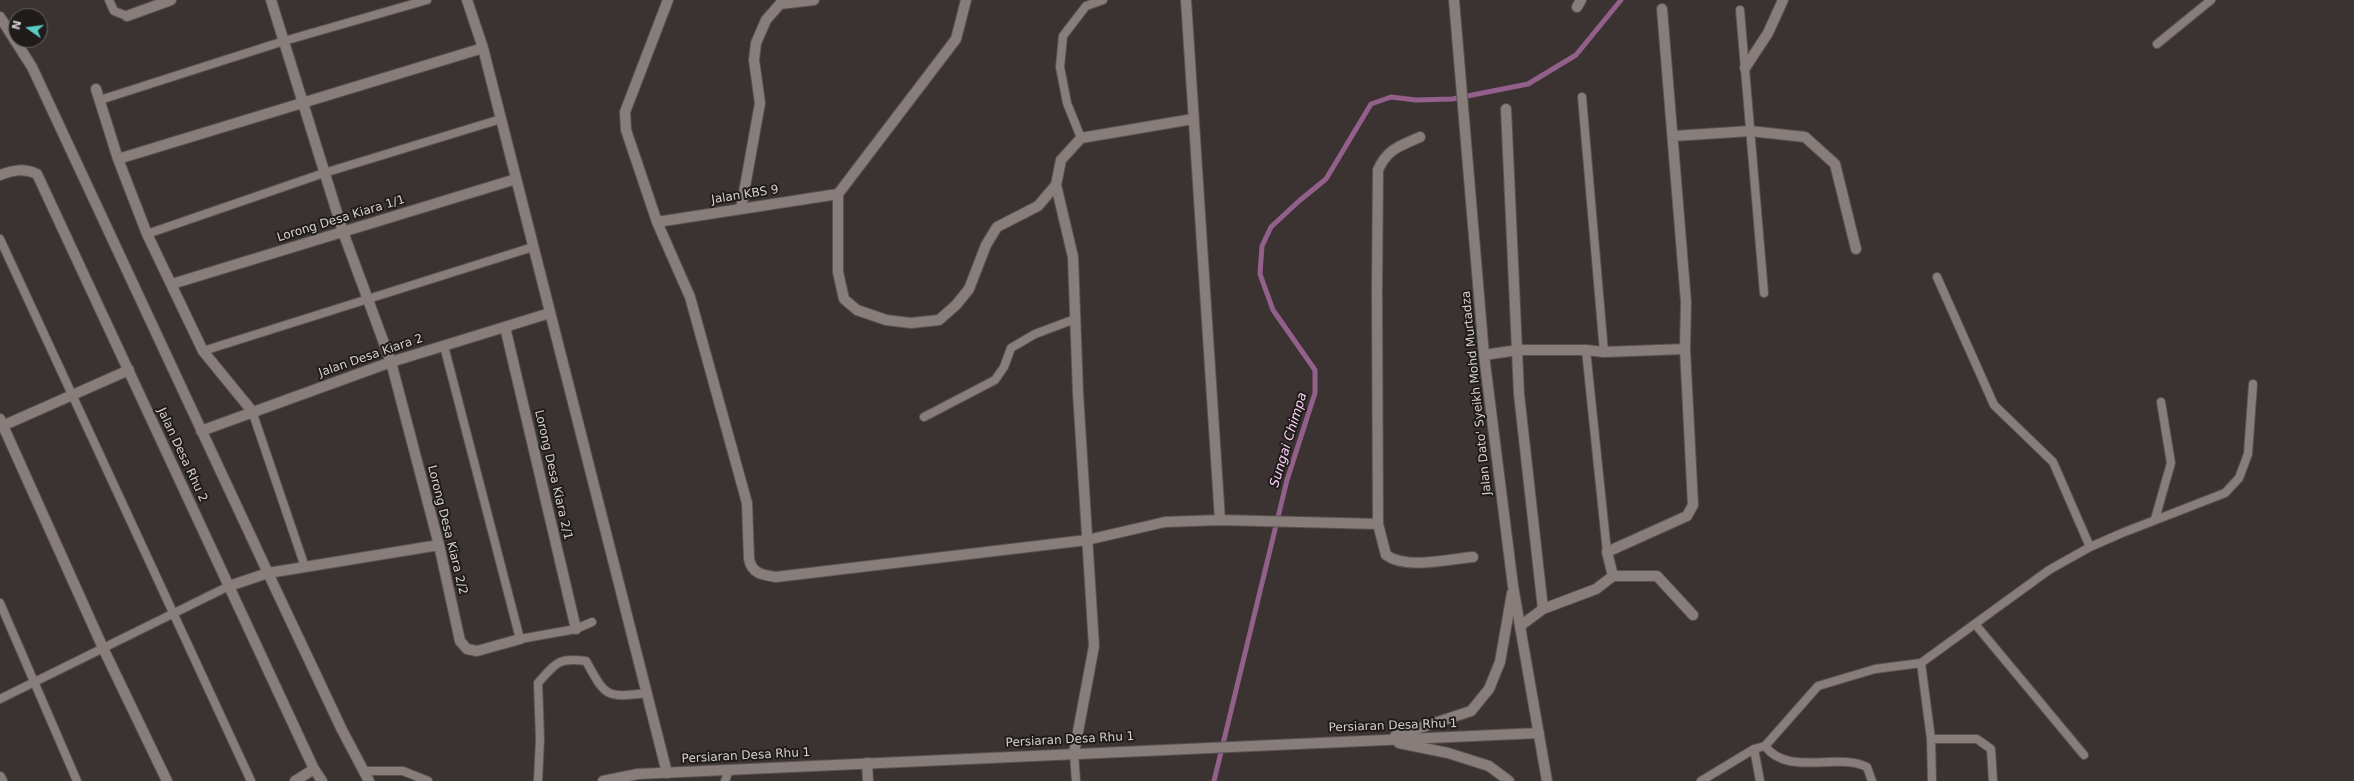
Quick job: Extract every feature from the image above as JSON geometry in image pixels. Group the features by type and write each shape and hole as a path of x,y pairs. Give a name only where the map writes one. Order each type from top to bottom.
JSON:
{"street":[{"path":"127,16 171,0"},
{"name":"Lorong Desa Kiara 2/2","path":"271,0 343,232 391,362 439,545 460,641 467,650 476,650 520,639"},
{"path":"467,0 483,48 667,773"},
{"path":"668,0 625,112 626,130 657,222 690,297 747,503 749,559 750,566 756,572 776,577 1087,540 1165,522 1220,520 1378,524"},
{"path":"741,209 760,103 754,60 756,43 766,20 780,4 814,0"},
{"path":"966,0 956,39 838,194 838,272 844,299 857,310 886,320 910,323 939,320 956,305 969,289 986,245 997,227 1038,206 1056,185"},
{"path":"1186,0 1220,520"},
{"name":"Jalan Dato' Syeikh Mohd Murtadza","path":"1454,0 1484,355 1513,586 1547,781"},
{"path":"1745,68 1768,33 1783,0"},
{"path":"1613,576 1607,552 1687,516 1693,505 1685,349 1686,302 1674,136 1662,9"},
{"path":"0,17 32,67 268,573 369,781"},
{"path":"118,159 483,48"},
{"path":"96,89 118,159 147,234 203,351 252,411"},
{"path":"1506,109 1519,394 1543,609"},
{"path":"1074,753 1094,646 1075,319 1073,257 1056,185 1061,160 1081,138 1193,119"},
{"path":"1674,136 1750,131 1805,137 1835,164 1856,250"},
{"path":"1420,137 1395,148 1384,157 1378,170 1378,524 1386,555 1394,561 1409,563 1473,557"},
{"name":"Jalan Desa Rhu 2","path":"0,175 14,170 26,169 37,174 314,769 322,781"},
{"name":"Lorong Desa Kiara 1/1","path":"172,284 516,179"},
{"name":"Jalan KBS 9","path":"657,222 838,194"},
{"name":"Jalan Desa Kiara 2","path":"201,431 252,411 391,362 550,313"},
{"name":"Lorong Desa Kiara 2/1","path":"505,327 576,629"},
{"path":"1484,355 1518,350 1586,350 1604,352 1685,349"},
{"path":"129,370 1,424 103,648 167,781"},
{"path":"229,586 268,573 439,545"},
{"path":"1520,626 1543,609 1596,589 1613,576 1657,576 1693,616"},
{"path":"1383,740 1471,711 1489,689 1500,662 1513,586"},
{"name":"Persiaran Desa Rhu 1","path":"603,781 638,774 1258,744 1539,733"},
{"path":"1383,740 1448,753 1489,766 1509,781"},
{"path":"868,763 868,781"},
{"path":"295,781 314,769"},
{"path":"0,777 2,781"}],"lane":[{"path":"109,0 114,11 127,16"},
{"path":"100,100 284,41 427,0"},
{"path":"1081,138 1067,103 1060,67 1063,36 1086,6 1103,0"},
{"path":"2157,44 2211,0"},
{"path":"1740,10 1764,293"},
{"path":"1582,97 1604,352"},
{"path":"147,234 324,173 501,119"},
{"path":"0,239 251,781"},
{"path":"203,351 533,247"},
{"path":"1937,277 1994,405 2054,462 2090,547"},
{"path":"924,417 995,380 1004,367 1011,348 1035,334 1075,319"},
{"path":"444,346 520,639 576,629 592,622"},
{"path":"1586,350 1607,552"},
{"path":"1701,781 1754,749 1765,746 1818,686 1875,669 1921,663 2049,570 2090,547 2155,519 2225,492 2239,478 2248,454 2253,384"},
{"path":"2155,519 2171,463 2161,402"},
{"path":"252,411 305,567"},
{"path":"0,699 229,586"},
{"path":"0,603 77,781"},
{"path":"1975,624 2084,755"},
{"path":"538,781 540,739 538,683 554,666 568,658 586,661 602,690 617,697 647,693"},
{"path":"1921,663 1931,739 1932,781"},
{"path":"1931,739 1977,739 1991,749 1993,781"},
{"path":"1765,746 1772,755 1781,759 1813,763 1858,763 1867,767 1872,781"},
{"path":"1754,749 1760,781"},
{"path":"1074,753 1076,781"},
{"path":"724,781 729,770"},
{"path":"364,771 403,771 428,781"}],"waterway":[{"name":"Sungai Chimpa","path":"1214,781 1287,480 1315,393 1315,370 1273,310 1260,274 1262,246 1271,227 1326,179 1371,104 1391,97 1416,100 1452,99 1528,84 1576,55 1621,0"}]}
